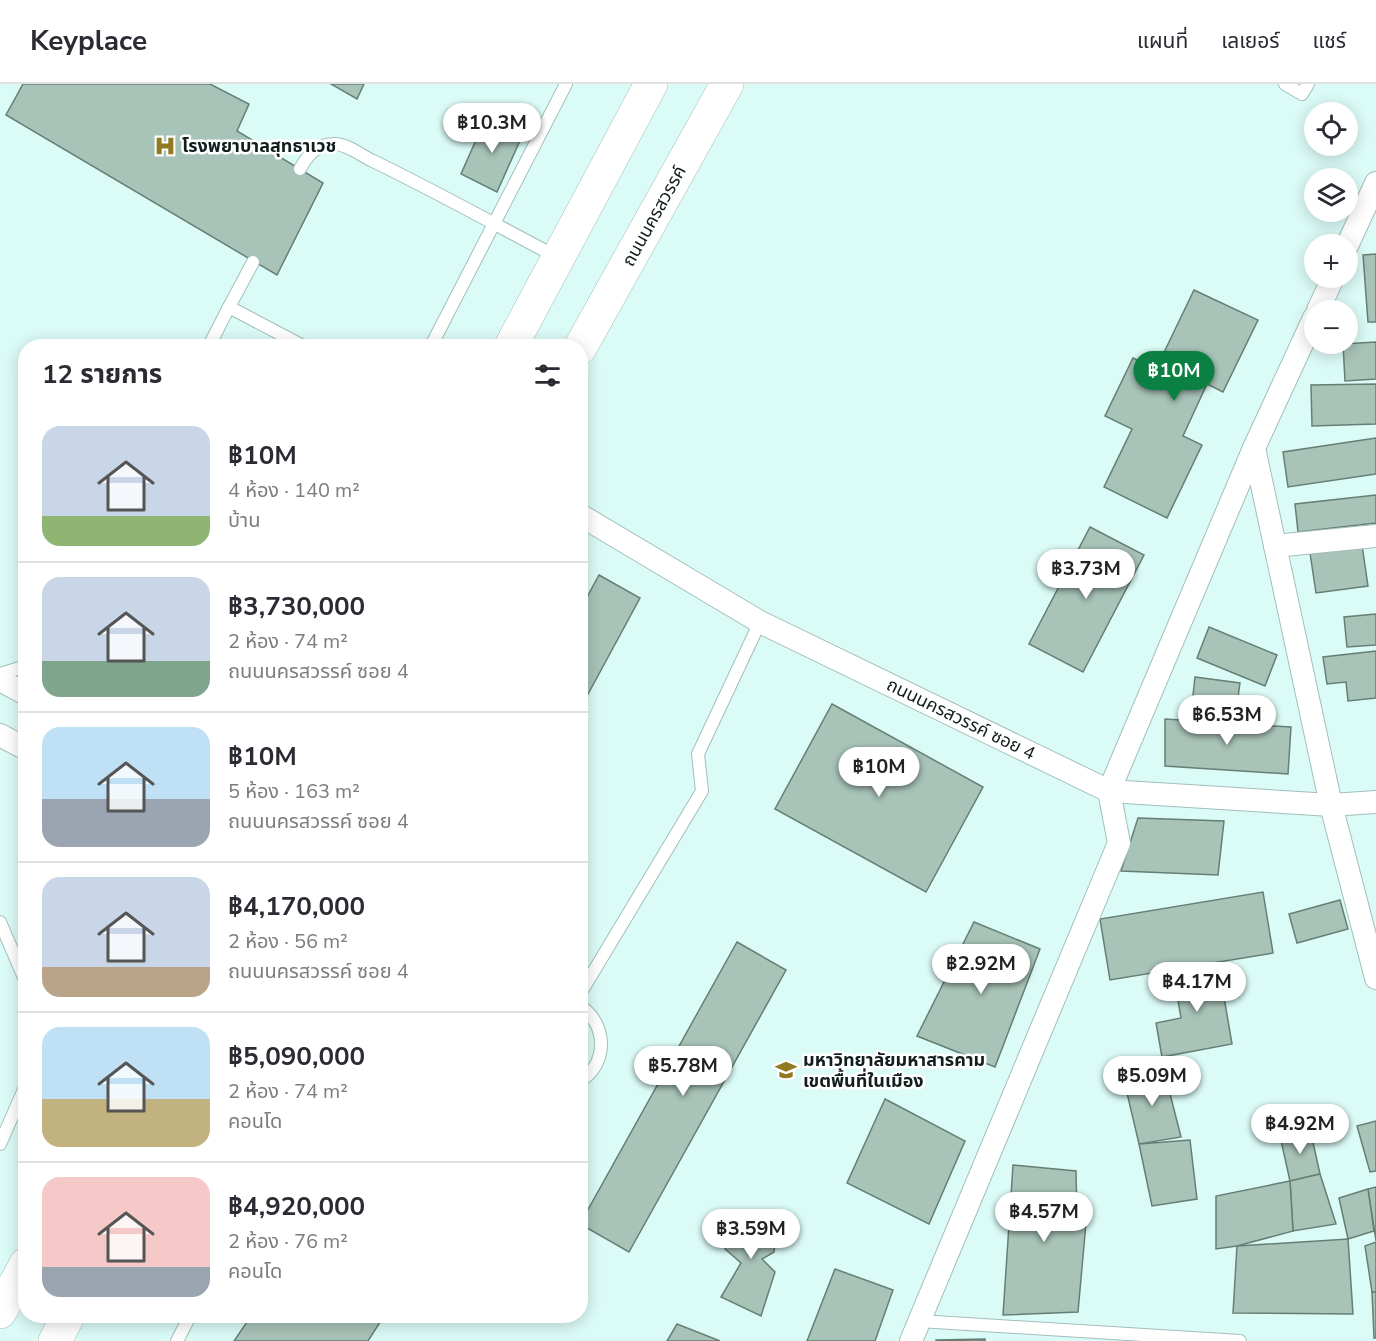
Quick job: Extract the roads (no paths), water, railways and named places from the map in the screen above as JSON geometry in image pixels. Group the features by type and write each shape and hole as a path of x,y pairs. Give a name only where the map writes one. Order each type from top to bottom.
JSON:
{"main road":[{"path":"515,339 651,84"},
{"name":"ถนนนครสวรรค์","path":"585,339 727,84"},
{"path":"0,1312 18,1279"},
{"path":"55,1341 64,1323"}],"street":[{"path":"1353,234 1376,183"},
{"path":"915,1331 1119,843 1109,791 1254,448 1304,340"},
{"path":"1254,448 1331,805 1376,978"},
{"name":"ถนนนครสวรรค์ ซอย 4","path":"588,520 760,622 1109,791 1331,805 1376,802"},
{"path":"1275,546 1376,536"},
{"path":"0,680 18,690"},
{"path":"0,735 18,745"}],"lane":[{"path":"435,339 566,84"},
{"path":"1285,84 1302,94 1308,84"},
{"path":"300,169 305,159 315,150 322,146 338,144 405,176 558,257"},
{"path":"213,339 253,262"},
{"path":"229,307 290,339"},
{"path":"588,981 702,791 698,754 760,622"},
{"path":"0,675 18,669"},
{"path":"0,922 18,964"},
{"path":"588,1011 597,1023 602,1037 601,1051 596,1065 588,1076"},
{"path":"0,1144 18,1103"},
{"path":"177,1341 186,1323"},
{"path":"915,1331 1240,1341"}],"place":[{"name":"โรงพยาบาลสุทธาเวช","path":"165,146"},
{"name":"มหาวิทยาลัยมหาสารคาม เขตพื้นที่ในเมือง","path":"786,1070"}]}
